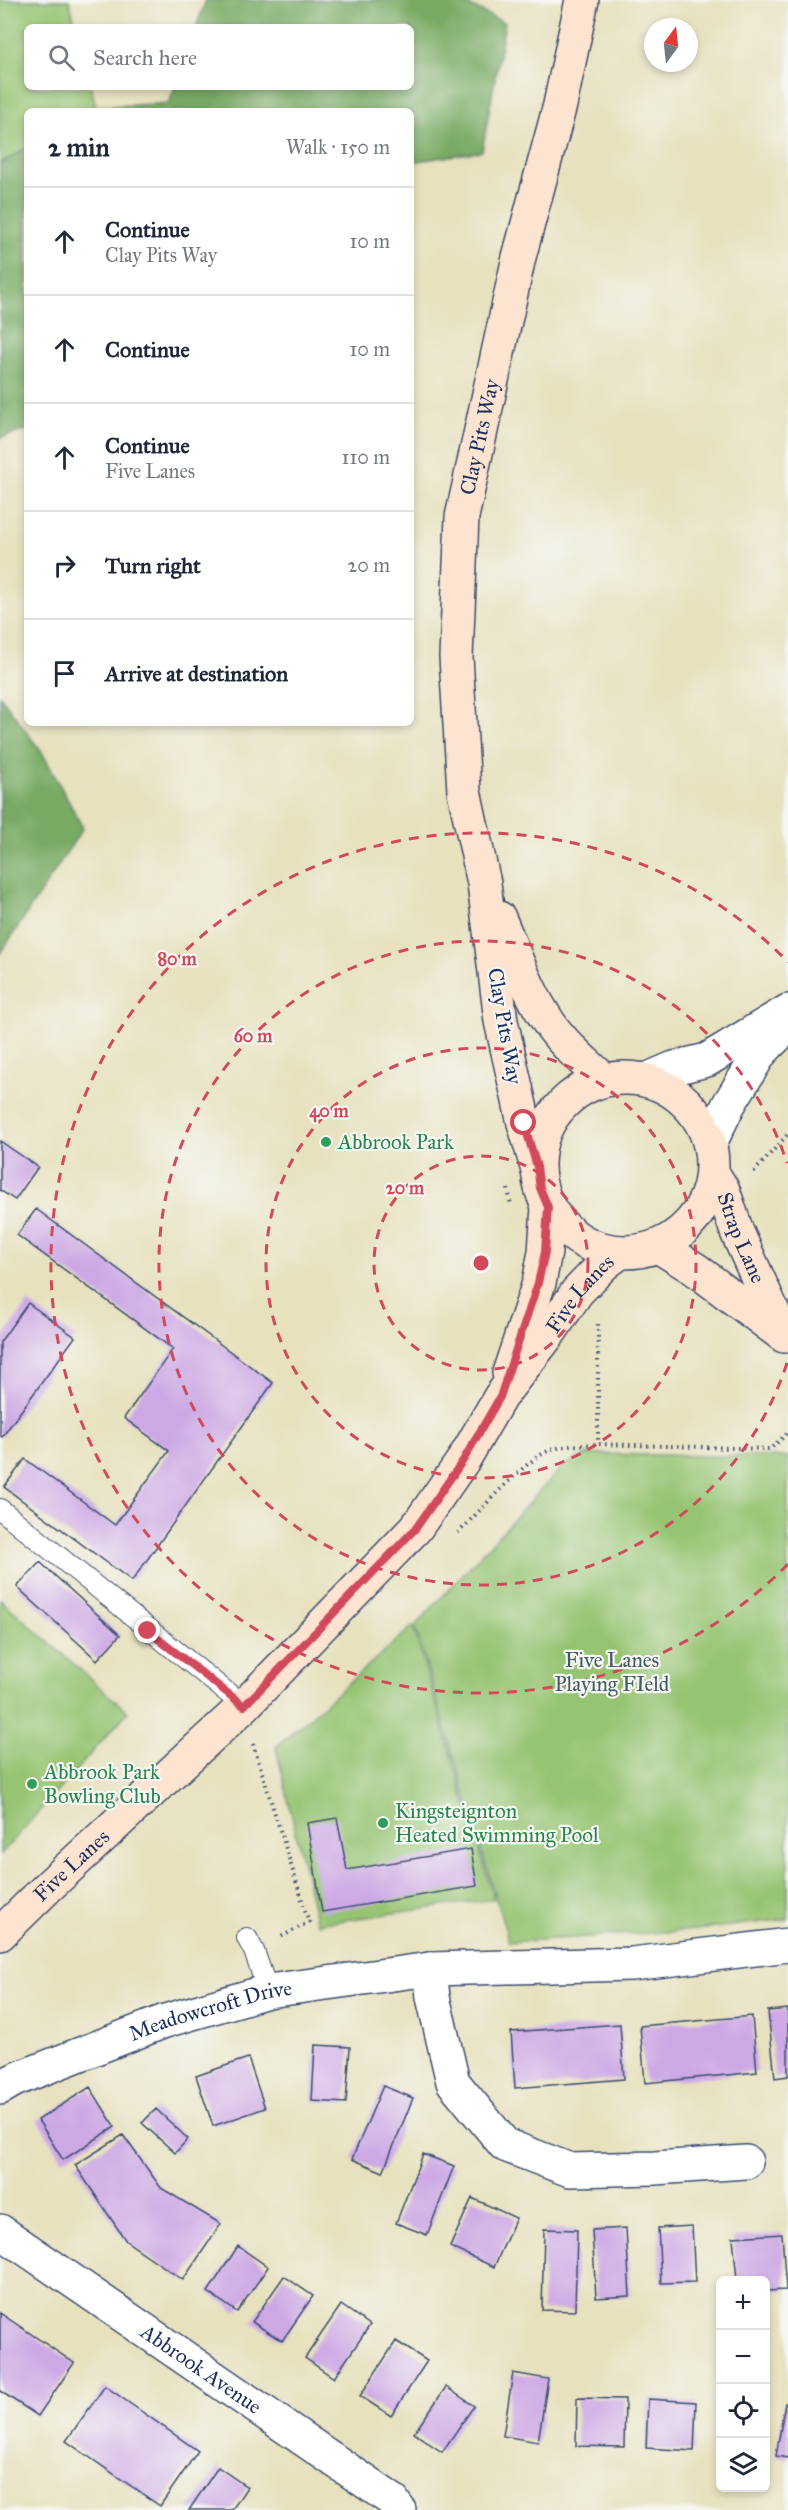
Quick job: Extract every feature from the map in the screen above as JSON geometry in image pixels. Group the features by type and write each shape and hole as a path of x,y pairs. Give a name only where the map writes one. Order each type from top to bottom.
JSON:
{"main road":[{"name":"Clay Pits Way","path":"537,1167 524,1123 501,1021 484,883 464,791 456,657 462,518 519,257 560,105 582,0"},
{"name":"Clay Pits Way","path":"484,883 544,1017 562,1040 604,1080"},
{"path":"625,1077 646,1080 680,1096 693,1109 703,1125 711,1159 709,1192 695,1218 675,1237 658,1246 620,1252 603,1250 586,1243 565,1228 548,1207 540,1188 537,1167 539,1147 545,1128 555,1112 569,1098 586,1087 604,1080 625,1077"},
{"name":"Strap Lane","path":"711,1159 737,1232 786,1338"},
{"name":"Five Lanes","path":"500,1397 538,1283 545,1252 548,1207"},
{"name":"Strap Lane","path":"658,1246 695,1269 786,1338"},
{"name":"Five Lanes","path":"0,1934 247,1721 416,1528 464,1459 500,1397 578,1292 604,1264 620,1252"}],"street":[{"path":"646,1080 674,1068 707,1060 788,1011"},
{"path":"711,1159 729,1104 761,1052 788,1025"},
{"name":"Meadowcroft Drive","path":"0,2088 14,2080 165,2021 268,1991 430,1969 632,1964 788,1945"},
{"path":"430,1969 433,1997 453,2082 505,2145 570,2170 746,2162"},
{"name":"Abbrook Avenue","path":"0,2231 392,2500 399,2510"}],"lane":[{"path":"0,1509 247,1721"},
{"path":"251,1944 268,1991"}],"path":[{"path":"450,1540 520,1472 546,1451 572,1445 598,1444 770,1449 788,1433"},
{"path":"247,1721 309,1922 251,1944"}],"green space":[{"path":"0,0 69,0 75,24 24,24 24,90 92,90 96,107 24,108 24,150 0,164"},
{"path":"206,0 464,0 464,3 505,23 482,151 414,162 414,108 94,108 169,103 174,90 414,90 414,24 197,24"},
{"path":"24,150 24,431 0,438 0,164"},
{"path":"0,696 43,754 83,828 0,954"},
{"name":"Five Lanes Playing FIeld","path":"588,1454 788,1457 788,1919 696,1930 509,1942 415,1626 563,1466"},
{"name":"Abbrook Park Bowling Club","path":"0,1599 128,1712 0,1855"},
{"name":"Kingsteignton Heated Swimming Pool","path":"413,1626 494,1899 317,1924 276,1747"}],"building":[{"path":"0,1141 38,1167 15,1200 0,1190"},
{"path":"36,1209 273,1383 132,1581 4,1487 25,1459 115,1525 169,1451 124,1418 173,1349 17,1235"},
{"path":"28,1303 75,1337 2,1437 0,1435 0,1342"},
{"path":"40,1562 120,1635 97,1660 17,1587"},
{"path":"337,1818 347,1870 471,1849 477,1886 322,1912 307,1823"},
{"path":"788,2009 788,2076 775,2078 768,2011"},
{"path":"752,2016 757,2072 645,2083 640,2026"},
{"path":"620,2024 624,2079 515,2088 511,2032"},
{"path":"315,2045 350,2047 346,2103 312,2101"},
{"path":"248,2058 265,2108 213,2126 196,2076"},
{"path":"383,2086 413,2098 383,2172 352,2159"},
{"path":"90,2087 115,2127 63,2160 38,2120"},
{"path":"156,2109 188,2139 175,2153 142,2123"},
{"path":"123,2135 161,2188 221,2224 183,2280 126,2241 75,2165"},
{"path":"423,2154 454,2166 427,2235 396,2223"},
{"path":"472,2198 516,2218 494,2267 450,2247"},
{"path":"692,2226 695,2282 661,2283 658,2228"},
{"path":"626,2228 630,2296 596,2298 592,2230"},
{"path":"544,2229 577,2230 575,2311 542,2310"},
{"path":"782,2234 786,2290 770,2291 770,2276 737,2276 733,2237"},
{"path":"238,2246 268,2267 237,2312 208,2292"},
{"path":"284,2276 313,2296 282,2341 252,2322"},
{"path":"341,2305 370,2325 334,2378 305,2358"},
{"path":"0,2313 74,2363 38,2416 0,2391"},
{"path":"396,2341 427,2361 391,2416 360,2396"},
{"path":"513,2373 548,2379 538,2442 503,2436"},
{"path":"105,2386 198,2451 160,2506 66,2441"},
{"path":"446,2387 474,2406 442,2452 414,2433"},
{"path":"577,2398 625,2399 624,2447 576,2446"},
{"path":"648,2399 696,2402 694,2451 646,2448"},
{"path":"785,2403 788,2404 788,2458 776,2456"},
{"path":"218,2467 247,2487 232,2510 189,2510"}],"place":[{"name":"Abbrook Park","path":"326,1142"},
{"name":"Abbrook Park Bowling Club","path":"32,1784"},
{"name":"Kingsteignton Heated Swimming Pool","path":"383,1823"}],"route":[{"path":"148,1631 244,1706 416,1528 464,1459 500,1397 538,1283 545,1252 548,1207 540,1188 537,1167 524,1123"}]}
